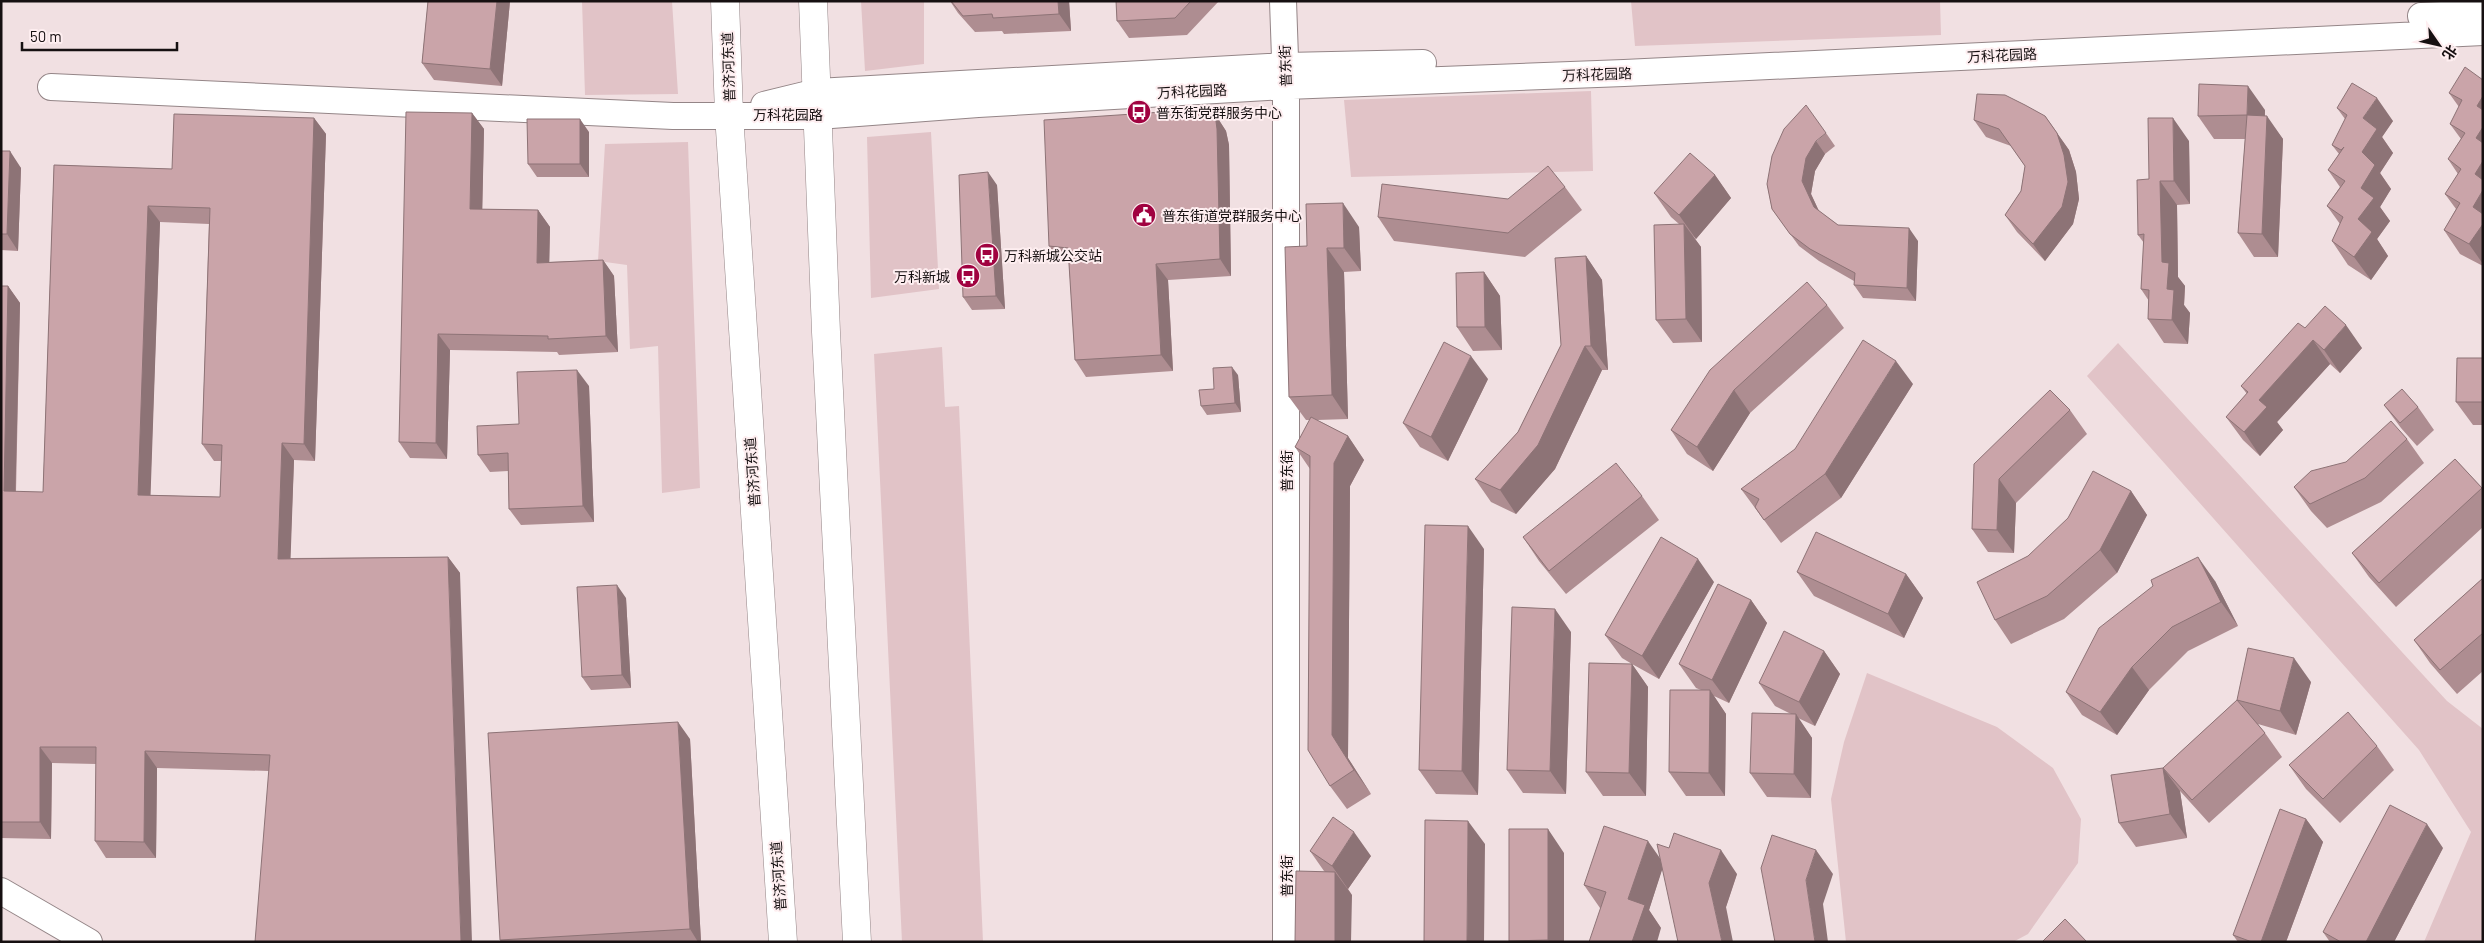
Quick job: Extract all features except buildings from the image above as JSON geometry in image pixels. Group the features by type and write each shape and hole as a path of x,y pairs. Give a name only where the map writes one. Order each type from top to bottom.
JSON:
{"main road":[{"name":"普济河东道","path":"725,1 729,114 783,942"},
{"path":"813,1 857,942"}],"street":[{"name":"普东街","path":"1283,1 1286,76 1286,942"},
{"name":"万科花园路","path":"52,87 673,116 729,114 817,104 1014,91 1624,57 2483,13"},
{"name":"万科花园路","path":"1286,76 1633,73 2483,32"},
{"path":"1,890 89,942"},
{"path":"1,906 54,942"}],"shaded area":[{"path":"582,1 672,1 678,94 585,95"},
{"path":"861,1 924,1 924,64 865,71"},
{"path":"1631,1 1940,1 1941,35 1635,46"},
{"path":"1591,91 1593,171 1351,177 1344,100"},
{"path":"931,132 939,289 871,298 867,137"},
{"path":"688,142 700,488 662,493 658,346 630,349 627,265 598,261 605,144"},
{"path":"2118,343 2447,701 2483,729 2483,942 2424,942 2471,832 2419,750 2087,376"},
{"path":"942,347 945,407 959,406 983,942 902,942 874,354"},
{"path":"1867,673 1997,727 2053,768 2081,819 2078,863 2028,934 2013,942 1846,942 1831,799 1844,742"}],"place":[{"name":"普东街党群服务中心","path":"1139,112"},
{"name":"普东街道党群服务中心","path":"1144,215"},
{"name":"万科新城公交站","path":"987,255"},
{"name":"万科新城","path":"968,276"}]}
